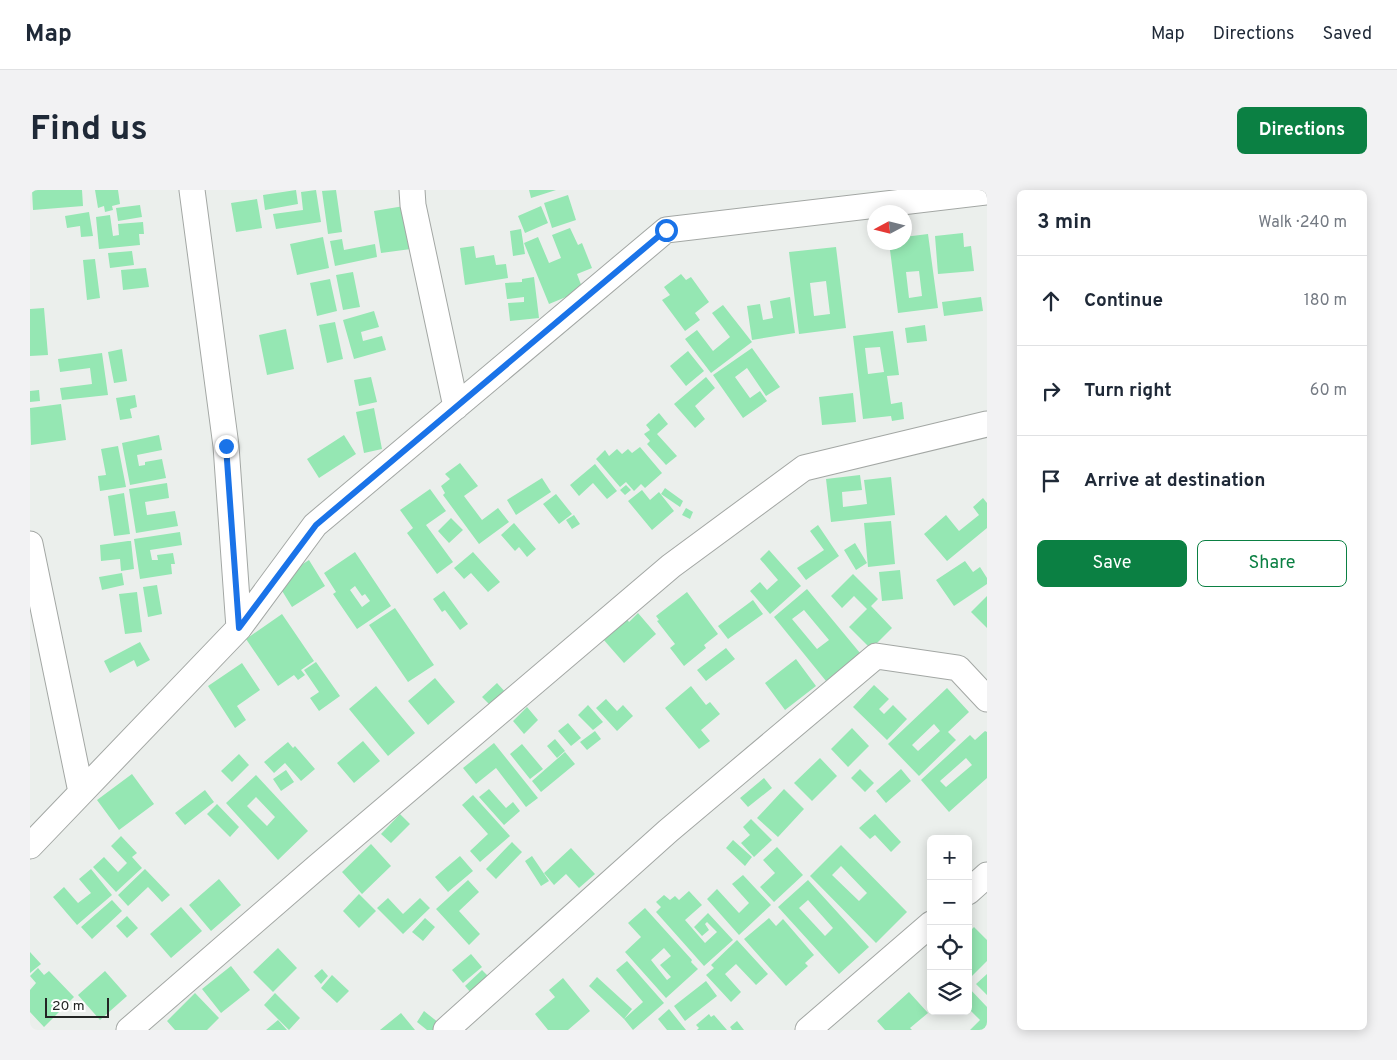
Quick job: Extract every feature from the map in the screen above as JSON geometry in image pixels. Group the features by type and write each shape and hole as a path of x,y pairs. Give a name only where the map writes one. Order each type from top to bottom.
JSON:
{"street":[{"path":"192,190 226,446 239,628"},
{"path":"412,190 413,205 456,407"},
{"path":"30,846 239,628 316,525 666,230 987,192"},
{"path":"129,1030 670,566 804,468 987,424"},
{"path":"30,544 82,792"},
{"path":"446,1030 668,831 876,656 958,668 987,699"},
{"path":"972,888 987,875"},
{"path":"808,1030 930,925"}],"building":[{"path":"32,190 82,190 83,206 33,210"},
{"path":"95,190 118,190 120,204 112,206 113,210 105,212 104,206 98,208"},
{"path":"296,190 298,204 265,210 263,195"},
{"path":"316,190 321,222 276,229 273,214 303,210 301,192"},
{"path":"336,190 342,232 328,234 322,191"},
{"path":"529,190 556,190 531,198"},
{"path":"568,195 576,220 552,228 544,203"},
{"path":"257,199 262,228 236,232 231,203"},
{"path":"140,205 142,217 118,221 116,208"},
{"path":"404,206 411,249 381,253 374,211"},
{"path":"541,206 548,223 525,233 518,216"},
{"path":"89,212 93,236 81,237 80,226 67,228 65,216"},
{"path":"110,215 113,236 119,235 118,224 143,222 144,234 139,234 140,245 99,249 96,217"},
{"path":"570,228 578,245 582,243 592,268 577,274 583,290 549,304 524,243 538,237 549,263 561,258 552,235"},
{"path":"521,229 525,254 513,256 510,231"},
{"path":"963,233 964,247 971,246 974,271 938,274 935,236"},
{"path":"928,234 938,308 898,313 890,250 912,250 912,236","holes":["919,271 922,296 909,298 906,272"]},
{"path":"323,237 329,268 297,275 290,244"},
{"path":"342,239 344,250 375,244 377,257 335,266 330,241"},
{"path":"474,246 476,258 494,255 496,265 506,264 508,278 465,285 460,248"},
{"path":"836,247 846,328 799,334 789,252","holes":["826,281 830,314 814,316 810,283"]},
{"path":"132,251 134,265 110,268 108,253"},
{"path":"95,259 100,298 87,300 83,260"},
{"path":"146,268 149,287 123,290 121,270"},
{"path":"353,272 360,307 343,310 336,275"},
{"path":"681,274 686,280 691,277 709,302 695,313 700,320 685,331 662,300 670,295 664,287"},
{"path":"534,277 539,318 510,321 508,303 524,302 524,297 507,299 505,283 522,282 522,279"},
{"path":"330,279 337,311 317,316 310,283"},
{"path":"790,297 795,333 752,340 747,306 760,304 763,320 773,318 770,301"},
{"path":"981,297 983,311 944,316 942,302"},
{"path":"723,305 752,342 711,373 685,339 697,330 713,351 730,337 712,313"},
{"path":"44,308 48,355 30,356 30,309"},
{"path":"374,311 379,327 361,332 363,341 382,336 386,350 354,359 343,320"},
{"path":"335,322 343,359 327,363 319,325"},
{"path":"925,325 927,341 907,343 905,328"},
{"path":"286,329 294,369 267,375 259,335"},
{"path":"893,331 899,375 887,376 891,404 902,402 904,419 892,421 891,416 863,419 853,336","holes":["880,347 884,372 868,374 865,348"]},
{"path":"752,348 780,387 766,396 747,368 735,377 750,398 760,391 767,401 743,418 713,375"},
{"path":"122,349 127,381 114,383 108,352"},
{"path":"688,351 704,371 686,386 670,366"},
{"path":"102,353 108,395 62,400 60,388 92,384 90,368 60,372 58,359"},
{"path":"371,377 377,402 359,406 354,380"},
{"path":"706,377 715,388 695,406 705,419 695,428 674,404"},
{"path":"39,390 40,401 30,402 30,391"},
{"path":"853,393 856,422 822,425 819,397"},
{"path":"135,395 137,407 130,409 132,418 120,420 116,398"},
{"path":"61,404 66,440 31,445 30,408"},
{"path":"374,408 382,449 364,453 356,412"},
{"path":"659,413 668,424 657,434 677,456 666,465 647,444 650,441 644,434 650,430 646,425"},
{"path":"159,435 162,450 137,455 139,466 145,465 145,462 162,459 166,478 130,485 122,443"},
{"path":"344,435 356,454 319,478 307,459"},
{"path":"118,446 126,487 100,491 98,476 106,475 101,449"},
{"path":"640,447 662,473 645,488 641,484 634,491 626,482 620,487 596,459 605,450 609,456 617,449 622,454 628,449 632,453"},
{"path":"460,463 478,486 464,496 482,520 498,508 509,522 479,544 443,495 445,493 441,486 450,479 445,474"},
{"path":"595,464 617,491 607,499 593,483 579,496 570,485"},
{"path":"860,475 862,490 842,492 843,507 867,504 864,480 891,477 895,515 831,522 826,479"},
{"path":"542,478 551,492 516,515 507,500"},
{"path":"167,483 169,498 145,502 147,515 175,511 178,526 136,533 129,489"},
{"path":"626,485 631,490 625,495 620,490"},
{"path":"665,488 683,501 680,507 661,494"},
{"path":"430,489 446,511 426,525 453,562 437,574 407,533 413,528 400,510"},
{"path":"642,490 650,500 659,492 674,511 652,530 628,501"},
{"path":"124,493 130,534 114,536 108,496"},
{"path":"556,494 572,514 559,524 543,504"},
{"path":"983,498 987,503 987,528 947,561 924,534 946,515 959,531 979,515 973,507"},
{"path":"686,508 693,512 690,519 682,515"},
{"path":"574,515 580,524 572,529 566,520"},
{"path":"451,518 463,530 449,543 438,531"},
{"path":"891,521 895,564 868,567 864,523"},
{"path":"514,523 536,549 527,557 519,547 515,551 501,535"},
{"path":"818,525 839,556 806,580 797,568 824,550 810,531"},
{"path":"180,532 182,545 150,550 152,560 158,560 157,555 173,553 175,564 171,564 172,574 140,579 134,539"},
{"path":"131,541 134,569 121,571 120,559 101,561 100,545"},
{"path":"855,543 867,563 856,570 844,550"},
{"path":"769,550 801,586 770,614 750,591 760,582 767,590 778,580 760,559"},
{"path":"355,552 391,606 357,629 333,594 336,592 324,573","holes":["355,586 362,596 365,594 370,601 362,607 350,590"]},
{"path":"473,552 500,582 488,592 471,573 464,579 454,568"},
{"path":"309,560 325,586 292,607 276,581"},
{"path":"965,561 973,572 980,567 987,578 987,584 954,606 936,580"},
{"path":"900,570 903,599 882,601 879,572"},
{"path":"122,573 124,585 102,590 99,577"},
{"path":"853,574 878,599 871,606 892,628 871,649 849,627 867,609 854,596 842,608 831,596"},
{"path":"157,585 162,614 148,617 143,587"},
{"path":"807,589 860,653 826,681 774,617","holes":["804,610 829,640 817,649 792,619"]},
{"path":"444,591 468,624 460,630 445,610 442,612 433,599"},
{"path":"137,592 142,632 125,634 119,594"},
{"path":"687,592 718,634 704,645 706,648 684,666 670,648 675,644 657,621 659,620 656,616"},
{"path":"987,596 987,628 971,612"},
{"path":"753,600 763,614 728,639 718,626"},
{"path":"395,608 434,665 408,682 369,625"},
{"path":"638,613 656,634 624,663 603,639 626,618 629,622"},
{"path":"282,614 314,661 301,670 305,675 298,680 294,675 278,686 246,639"},
{"path":"140,642 150,660 137,667 134,660 110,673 104,661"},
{"path":"726,648 735,659 706,681 697,670"},
{"path":"796,659 816,686 785,710 765,683"},
{"path":"316,662 340,696 319,711 310,698 319,692 304,670"},
{"path":"242,663 260,690 237,706 246,720 235,728 208,686"},
{"path":"435,678 455,702 428,725 408,701"},
{"path":"497,683 508,695 494,709 482,697"},
{"path":"874,685 889,699 879,709 884,714 893,705 907,719 887,740 853,707"},
{"path":"376,686 415,733 388,756 349,709"},
{"path":"691,686 706,705 710,702 720,714 701,730 710,741 699,749 665,708"},
{"path":"947,688 969,712 948,732 956,740 919,776 888,744","holes":["934,724 940,731 918,751 912,745"]},
{"path":"606,699 617,711 623,705 633,716 617,731 596,708"},
{"path":"588,705 603,722 593,730 578,715"},
{"path":"527,707 538,720 524,734 513,721"},
{"path":"568,723 581,738 571,746 558,731"},
{"path":"852,728 869,746 848,767 831,749"},
{"path":"595,731 601,739 587,750 580,742"},
{"path":"985,731 987,732 987,778 949,812 921,780 970,735 975,740","holes":["966,758 972,765 946,787 940,781"]},
{"path":"555,739 565,751 557,758 547,746"},
{"path":"363,741 380,761 354,783 337,763"},
{"path":"288,742 293,748 295,746 315,769 301,781 285,763 274,773 264,762"},
{"path":"494,743 538,798 526,807 496,768 476,784 463,768"},
{"path":"522,744 543,769 530,779 510,754"},
{"path":"565,752 575,764 541,792 532,781"},
{"path":"239,754 249,765 232,782 221,771"},
{"path":"820,758 837,776 812,801 794,783"},
{"path":"860,769 874,783 865,792 851,778"},
{"path":"901,769 911,781 886,803 876,791"},
{"path":"286,770 294,782 281,791 273,779"},
{"path":"132,774 154,804 119,830 97,800"},
{"path":"256,775 308,831 278,860 226,803","holes":["256,797 275,817 267,826 247,806"]},
{"path":"764,778 772,788 748,807 740,798"},
{"path":"489,789 506,808 513,802 520,811 504,825 479,797"},
{"path":"784,789 804,809 778,837 757,818"},
{"path":"205,790 214,802 185,825 175,813"},
{"path":"473,795 510,836 480,862 470,851 488,834 462,805"},
{"path":"217,804 239,827 230,837 207,814"},
{"path":"400,814 410,824 391,843 381,834"},
{"path":"875,814 901,842 891,852 875,835 870,839 859,828"},
{"path":"751,819 772,840 754,857 741,843 750,835 743,827"},
{"path":"121,836 137,853 132,857 142,868 116,892 93,867 104,857 118,872 127,863 111,846"},
{"path":"733,840 752,857 745,866 726,848"},
{"path":"512,842 522,852 496,879 486,869"},
{"path":"371,844 391,866 362,894 342,872"},
{"path":"841,845 907,912 876,943 810,876","holes":["841,866 867,893 859,901 832,875"]},
{"path":"777,847 803,875 774,902 760,887 775,873 763,860"},
{"path":"571,848 595,874 579,888 566,874 554,885 544,873"},
{"path":"460,856 473,871 448,892 435,877"},
{"path":"532,856 549,881 541,886 525,861"},
{"path":"91,869 112,895 77,925 53,897 64,887 78,903 91,893 79,879"},
{"path":"145,869 170,895 162,902 148,887 128,906 118,895"},
{"path":"743,875 771,905 739,935 707,899 717,889 739,913 749,903 732,884"},
{"path":"219,879 241,905 211,931 189,905"},
{"path":"468,880 479,892 459,911 480,934 469,945 436,909"},
{"path":"808,880 869,947 839,974 778,907","holes":["808,900 833,928 825,936 799,908"]},
{"path":"689,891 702,905 685,920 705,943 717,932 707,922 705,924 709,930 702,936 694,927 708,913 733,940 704,966 656,912 661,907 656,902 664,895 670,900 675,896 679,900"},
{"path":"359,894 376,911 359,928 343,911"},
{"path":"388,898 403,914 420,898 430,908 403,934 377,908"},
{"path":"112,900 122,911 92,939 81,927"},
{"path":"181,907 202,931 171,958 150,934"},
{"path":"645,908 698,969 666,998 625,952 641,937 628,923","holes":["664,948 671,956 660,965 671,977 667,980 651,960"]},
{"path":"127,916 138,928 127,938 116,926"},
{"path":"425,918 435,927 423,941 412,932"},
{"path":"769,918 776,926 783,919 814,955 805,963 808,966 786,986 744,939"},
{"path":"974,927 987,940 987,961 972,976 972,970 972,929"},
{"path":"737,940 768,974 756,985 736,964 725,974 741,992 731,1002 706,975 714,968 711,965"},
{"path":"278,948 297,968 273,992 253,972"},
{"path":"30,952 41,964 30,973"},
{"path":"471,954 482,967 463,983 452,970"},
{"path":"627,961 664,1003 633,1030 624,1019 643,1002 616,970"},
{"path":"231,966 250,990 221,1013 202,989"},
{"path":"38,968 44,975 49,971 74,997 44,1027 30,1012 30,990 36,983 30,976"},
{"path":"322,969 328,976 321,984 314,976"},
{"path":"482,970 492,980 472,994 465,986"},
{"path":"105,971 127,996 100,1020 78,995"},
{"path":"987,974 987,995 976,984"},
{"path":"332,975 349,991 337,1003 321,988"},
{"path":"597,977 632,1009 624,1019 589,986"},
{"path":"563,978 590,1011 568,1030 548,1030 535,1014 555,997 549,990"},
{"path":"706,981 717,996 685,1021 674,1006"},
{"path":"972,991 987,1007 987,1030 970,1030 980,1020 972,1012"},
{"path":"909,992 927,1012 910,1028 912,1030 885,1030 877,1021"},
{"path":"195,993 219,1018 207,1030 175,1030 167,1021"},
{"path":"275,993 300,1018 289,1030 264,1005"},
{"path":"669,1009 686,1030 667,1030 658,1019"},
{"path":"424,1011 439,1023 434,1030 427,1030 417,1022"},
{"path":"401,1013 415,1030 380,1030"},
{"path":"709,1014 711,1017 714,1015 727,1030 697,1030 699,1028 696,1025"},
{"path":"278,1020 287,1030 266,1030"},
{"path":"737,1021 744,1030 732,1030 730,1027"}],"route":[{"path":"226,446 239,628 316,525 666,230"}]}
